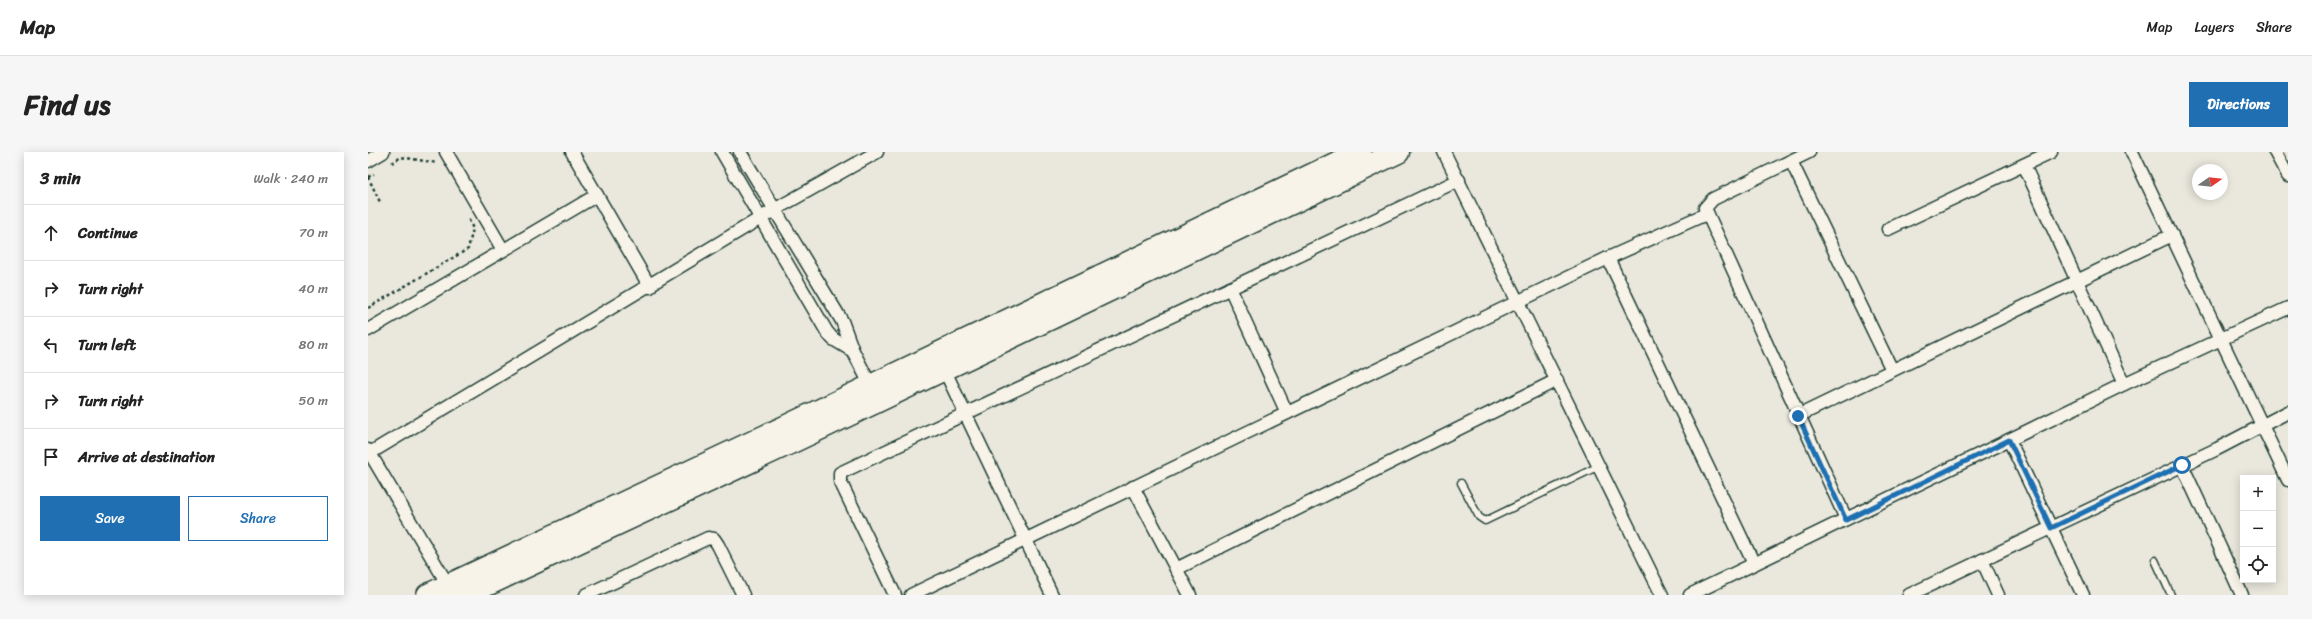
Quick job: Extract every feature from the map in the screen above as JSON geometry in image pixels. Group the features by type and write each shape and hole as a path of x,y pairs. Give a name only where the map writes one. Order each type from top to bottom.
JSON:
{"highway":[{"path":"428,595 456,591 874,393 1360,152"},
{"path":"874,393 944,369 1398,152"}],"street":[{"path":"368,161 383,152"},
{"path":"446,152 504,250"},
{"path":"572,152 650,287"},
{"path":"722,152 827,332 833,339 853,351"},
{"path":"740,152 842,321 853,351 874,393"},
{"path":"456,591 369,452 650,287 774,210 877,152"},
{"path":"1444,152 1460,180 1662,595"},
{"path":"1809,152 1713,199 1705,208 1706,214 1846,520"},
{"path":"1888,229 2051,152"},
{"path":"2132,152 2288,480"},
{"path":"2275,152 2288,176"},
{"path":"1791,161 1892,370"},
{"path":"2024,165 2124,384"},
{"path":"895,595 840,481 840,473 1460,180"},
{"path":"368,330 597,195"},
{"path":"911,595 1608,258 1706,214"},
{"path":"1798,416 2172,235"},
{"path":"1608,258 1754,564"},
{"path":"1230,288 1287,413"},
{"path":"1690,595 2124,384 2288,308"},
{"path":"944,369 1052,595"},
{"path":"1176,569 1557,380"},
{"path":"1909,595 2182,465 2288,412"},
{"path":"2009,440 2083,595"},
{"path":"2182,465 2242,595"},
{"path":"1133,488 1190,595"},
{"path":"586,595 708,538 714,539 718,545 743,595"},
{"path":"1982,560 1998,595"}],"lane":[{"path":"1461,483 1479,517 1485,521 1599,466"},
{"path":"2155,560 2171,595"}],"path":[{"path":"388,166 401,158 437,162 440,169"},
{"path":"375,173 368,177 380,202"},
{"path":"368,308 468,249 474,229 466,216"}],"route":[{"path":"1798,416 1846,520 2009,440 2051,528 2182,465"}]}
